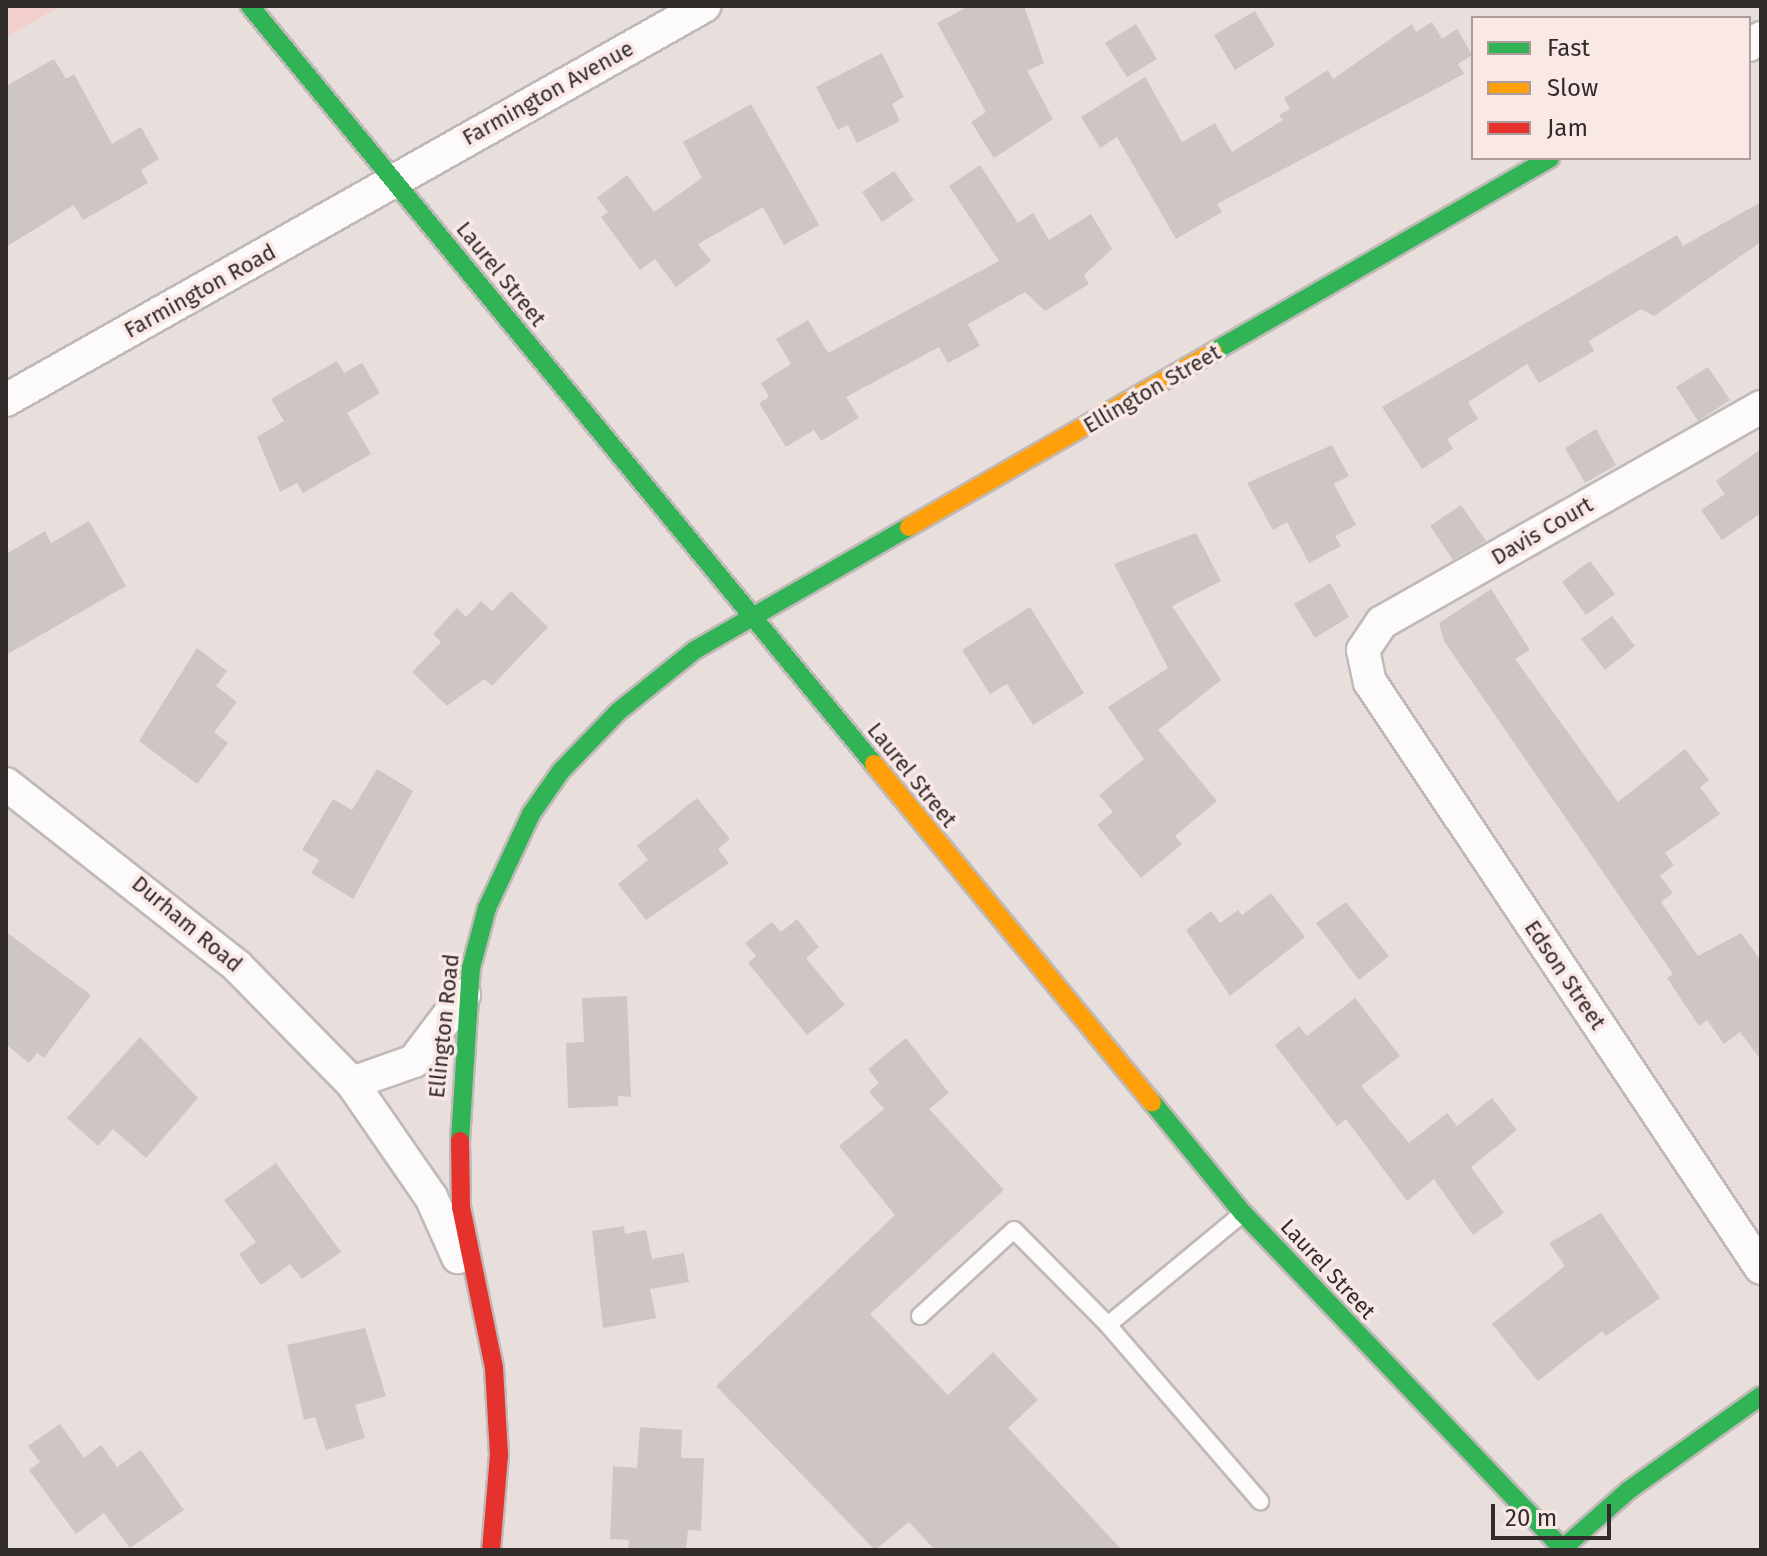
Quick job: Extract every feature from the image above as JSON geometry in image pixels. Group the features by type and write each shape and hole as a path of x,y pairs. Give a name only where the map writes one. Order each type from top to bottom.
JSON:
{"street":[{"name":"Laurel Street","path":"250,6 1243,1213 1562,1550"},
{"name":"Farmington Avenue","path":"394,181 704,6"},
{"name":"Ellington Street","path":"753,618 1547,160"},
{"name":"Farmington Road","path":"6,400 394,181"},
{"name":"Davis Court","path":"1370,682 1363,650 1382,622 1761,407"},
{"name":"Ellington Road","path":"491,1550 499,1455 459,1159 468,989 503,867 561,771 676,664 753,618"},
{"name":"Edson Street","path":"1370,682 1761,1268"},
{"name":"Durham Road","path":"6,784 237,966 352,1083 431,1197 481,1313"},
{"path":"352,1083 414,1061 468,989"},
{"path":"1562,1550 1629,1490 1761,1396"}],"lane":[{"path":"1108,1325 1243,1213"},
{"path":"920,1316 1014,1230 1108,1325 1260,1501"}],"shaded area":[{"path":"6,6 61,6 6,37"}],"building":[{"path":"969,6 1024,6 1044,63 1027,71 1053,119 994,158 971,122 986,112 937,23"},
{"path":"1255,11 1275,45 1235,70 1214,35"},
{"path":"1432,22 1442,39 1457,29 1471,53 1458,64 1464,74 1217,204 1222,212 1176,239 1117,137 1100,148 1081,117 1145,77 1182,142 1215,123 1232,152 1283,120 1279,115 1290,109 1284,98 1328,70 1333,79 1412,24 1416,32"},
{"path":"1136,24 1157,59 1127,77 1105,43"},
{"path":"882,53 904,97 892,104 900,121 857,143 848,125 838,130 816,87"},
{"path":"54,59 66,79 74,74 112,144 141,127 159,159 141,170 148,183 83,220 74,205 6,247 6,86"},
{"path":"751,104 819,225 784,245 763,207 698,244 711,261 676,287 655,259 640,270 601,217 608,212 597,198 627,175 654,212 702,178 683,142"},
{"path":"980,165 1018,223 1033,213 1049,240 1091,214 1112,249 1084,275 1089,284 1045,311 1025,292 968,324 980,346 948,363 939,347 846,397 859,418 821,441 814,430 786,447 759,403 769,397 761,383 791,364 776,339 808,320 828,353 999,261 949,186"},
{"path":"894,171 914,200 882,222 862,192"},
{"path":"1761,202 1761,242 1654,316 1641,309 1589,341 1594,351 1539,383 1527,364 1468,402 1478,419 1447,439 1453,449 1422,469 1382,407 1677,235 1683,246"},
{"path":"337,361 344,373 362,363 380,393 347,413 371,454 303,493 297,483 280,492 257,437 284,421 271,399"},
{"path":"1708,367 1730,400 1698,421 1676,387"},
{"path":"1596,429 1616,465 1585,483 1565,448"},
{"path":"1332,445 1349,476 1334,484 1356,525 1335,536 1341,546 1309,563 1287,522 1273,530 1247,483"},
{"path":"1761,449 1761,513 1722,540 1701,510 1725,494 1716,481"},
{"path":"1461,505 1486,541 1453,560 1430,526"},
{"path":"89,521 126,586 6,655 6,554 45,531 51,543"},
{"path":"1196,533 1221,581 1172,606 1221,680 1158,730 1217,801 1175,836 1182,844 1141,878 1097,825 1113,812 1099,795 1144,759 1108,707 1168,668 1114,564"},
{"path":"1590,561 1615,594 1586,615 1562,582"},
{"path":"1330,583 1349,617 1315,638 1294,604"},
{"path":"1491,589 1530,650 1515,659 1618,802 1685,749 1709,780 1700,787 1720,814 1665,853 1674,865 1660,876 1673,893 1661,902 1698,956 1741,933 1761,961 1761,1060 1740,1032 1724,1044 1707,1020 1699,1026 1667,978 1673,974 1444,641 1439,623"},
{"path":"511,591 548,627 492,686 484,679 447,706 412,672 441,642 433,634 457,608 466,617 481,601 492,611"},
{"path":"1030,607 1084,693 1033,725 1007,684 990,694 962,650"},
{"path":"1612,616 1635,646 1605,670 1581,639"},
{"path":"197,648 227,671 216,686 237,702 214,732 228,743 197,784 139,741"},
{"path":"377,769 413,791 353,899 311,873 319,860 302,850 333,799 352,810"},
{"path":"697,798 730,839 718,849 729,863 646,920 618,884 648,860 637,846"},
{"path":"1271,893 1305,937 1230,996 1186,930 1211,911 1220,923 1238,910 1242,915"},
{"path":"1346,902 1389,956 1359,980 1316,923"},
{"path":"797,919 819,947 806,958 845,1005 807,1035 748,963 756,956 745,943 772,922 781,932"},
{"path":"6,932 91,995 44,1058 37,1053 29,1063 6,1044"},
{"path":"627,996 631,1097 618,1096 618,1106 568,1108 566,1043 584,1042 582,998"},
{"path":"1355,998 1400,1056 1361,1086 1409,1143 1447,1113 1457,1126 1492,1098 1517,1130 1471,1167 1504,1213 1473,1235 1434,1179 1407,1201 1346,1119 1337,1126 1275,1045 1299,1026 1307,1036"},
{"path":"140,1037 198,1098 146,1158 113,1129 98,1146 67,1118"},
{"path":"906,1038 949,1093 929,1109 1004,1190 870,1314 948,1395 993,1352 1038,1400 1008,1428 1122,1550 935,1550 909,1522 875,1550 716,1386 895,1215 839,1146 884,1109 869,1092 879,1083 868,1069"},
{"path":"276,1163 341,1252 302,1279 290,1264 261,1285 239,1254 256,1242 224,1200"},
{"path":"1601,1213 1660,1298 1606,1336 1602,1331 1538,1381 1492,1324 1565,1266 1549,1243"},
{"path":"624,1226 625,1234 646,1230 652,1259 684,1253 689,1282 650,1289 656,1318 603,1328 592,1231"},
{"path":"365,1328 386,1396 355,1405 365,1438 326,1450 315,1417 304,1420 287,1345"},
{"path":"60,1424 84,1458 101,1445 117,1467 141,1450 184,1510 130,1548 104,1513 76,1534 29,1470 40,1462 28,1446"},
{"path":"640,1427 682,1430 681,1458 704,1458 701,1531 688,1530 686,1550 628,1550 629,1540 610,1539 613,1466 637,1468"}],"traffic: fast":[{"path":"250,6 874,764"},
{"path":"1213,352 1547,160"},
{"path":"460,1141 471,968 487,908 531,814 561,771 619,711 695,650 909,527"},
{"path":"1152,1102 1243,1213 1564,1550"},
{"path":"1561,1550 1629,1490 1761,1396"}],"traffic: slow":[{"path":"909,527 1213,352"},
{"path":"874,764 1152,1102"}],"traffic: jam":[{"path":"460,1141 461,1207 494,1368 499,1455 491,1550"}]}
